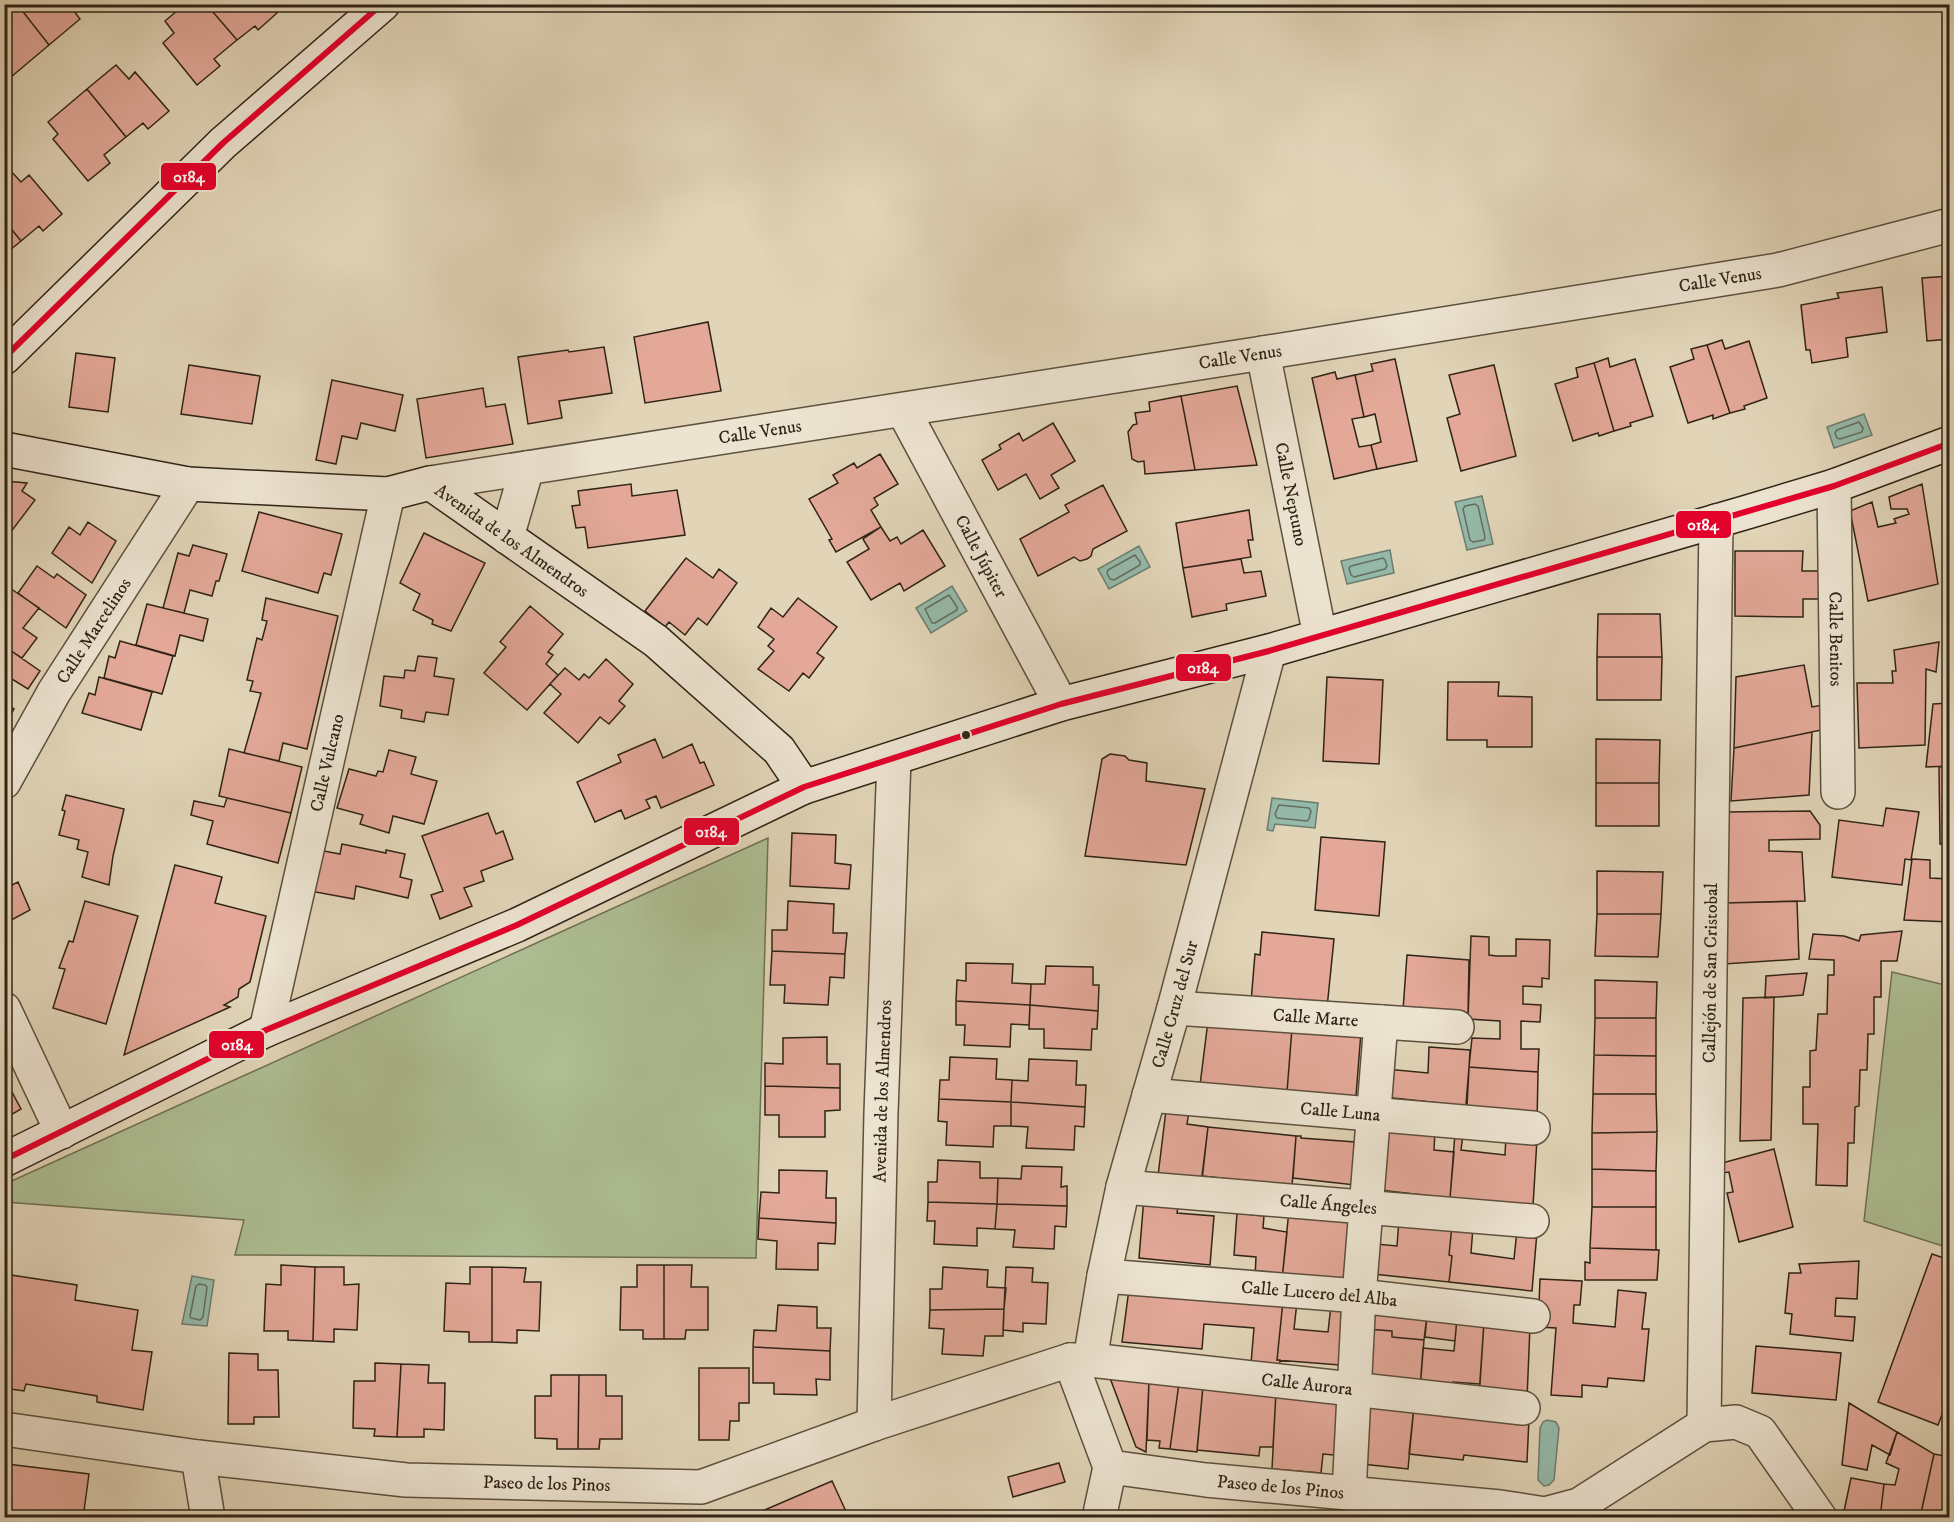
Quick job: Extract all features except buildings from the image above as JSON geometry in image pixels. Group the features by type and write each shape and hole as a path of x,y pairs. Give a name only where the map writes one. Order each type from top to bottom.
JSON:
{"street":[{"path":"4,358 223,143 383,4"},
{"name":"Calle Venus","path":"430,483 1778,270 1950,225"},
{"name":"Calle Neptuno","path":"1263,353 1320,636"},
{"name":"Calle Júpiter","path":"903,410 1061,704"},
{"path":"4,1160 266,1030 517,925 804,787 1061,704 1269,651 1834,486 1950,443"},
{"name":"Avenida de los Almendros","path":"4,449 188,484 388,494 430,483 656,641 779,750 804,787"},
{"path":"507,537 527,468"},
{"name":"Calle Marcelinos","path":"4,782 54,692 188,484"},
{"name":"Calle Benitos","path":"1834,486 1838,792"},
{"name":"Calle Vulcano","path":"266,1030 388,494"},
{"name":"Callejón de San Cristobal","path":"1704,1425 1716,521"},
{"name":"Calle Cruz del Sur","path":"1080,1360 1104,1276 1123,1187 1174,1008 1269,651"},
{"name":"Avenida de los Almendros","path":"874,1424 881,1113 894,759"},
{"path":"4,1008 62,1132"},
{"name":"Calle Marte","path":"1174,1008 1457,1027"},
{"path":"1349,1493 1359,1296 1381,1022"},
{"name":"Calle Luna","path":"1149,1095 1533,1128"},
{"name":"Calle Ángeles","path":"1123,1187 1532,1221"},
{"name":"Calle Lucero del Alba","path":"1104,1276 1359,1296 1533,1316"},
{"path":"1080,1360 1110,1467 1099,1518"},
{"name":"Paseo de los Pinos","path":"4,1428 198,1457 406,1480 700,1487 874,1424 1080,1360"},
{"name":"Calle Aurora","path":"1080,1360 1523,1408"},
{"name":"Paseo de los Pinos","path":"1110,1467 1206,1480 1349,1493 1499,1513 1545,1514 1579,1505 1704,1425 1736,1422 1760,1432 1820,1518"},
{"path":"198,1457 208,1518"}],"shaded area":[{"path":"768,838 756,1258 235,1255 244,1220 5,1202 5,1184"},
{"path":"1892,972 1949,986 1949,1248 1864,1221"}],"water":[{"path":"1864,414 1872,435 1834,448 1827,427"},
{"path":"1482,496 1493,544 1467,550 1455,502"},
{"path":"1139,546 1150,567 1109,589 1098,569"},
{"path":"1390,550 1394,573 1347,584 1341,561"},
{"path":"952,586 967,611 931,633 916,608"},
{"path":"1272,798 1318,803 1315,828 1275,824 1273,831 1267,830"},
{"path":"192,1276 214,1280 207,1326 182,1324"},
{"path":"1547,1420 1556,1422 1559,1428 1554,1480 1544,1486 1538,1480 1540,1428"}],"transit line":[{"name":"0184","path":"4,358 223,143 382,4"},
{"name":"0184","path":"4,1160 266,1030 517,925 804,787 1061,704 1269,651 1834,486 1950,443"}]}
